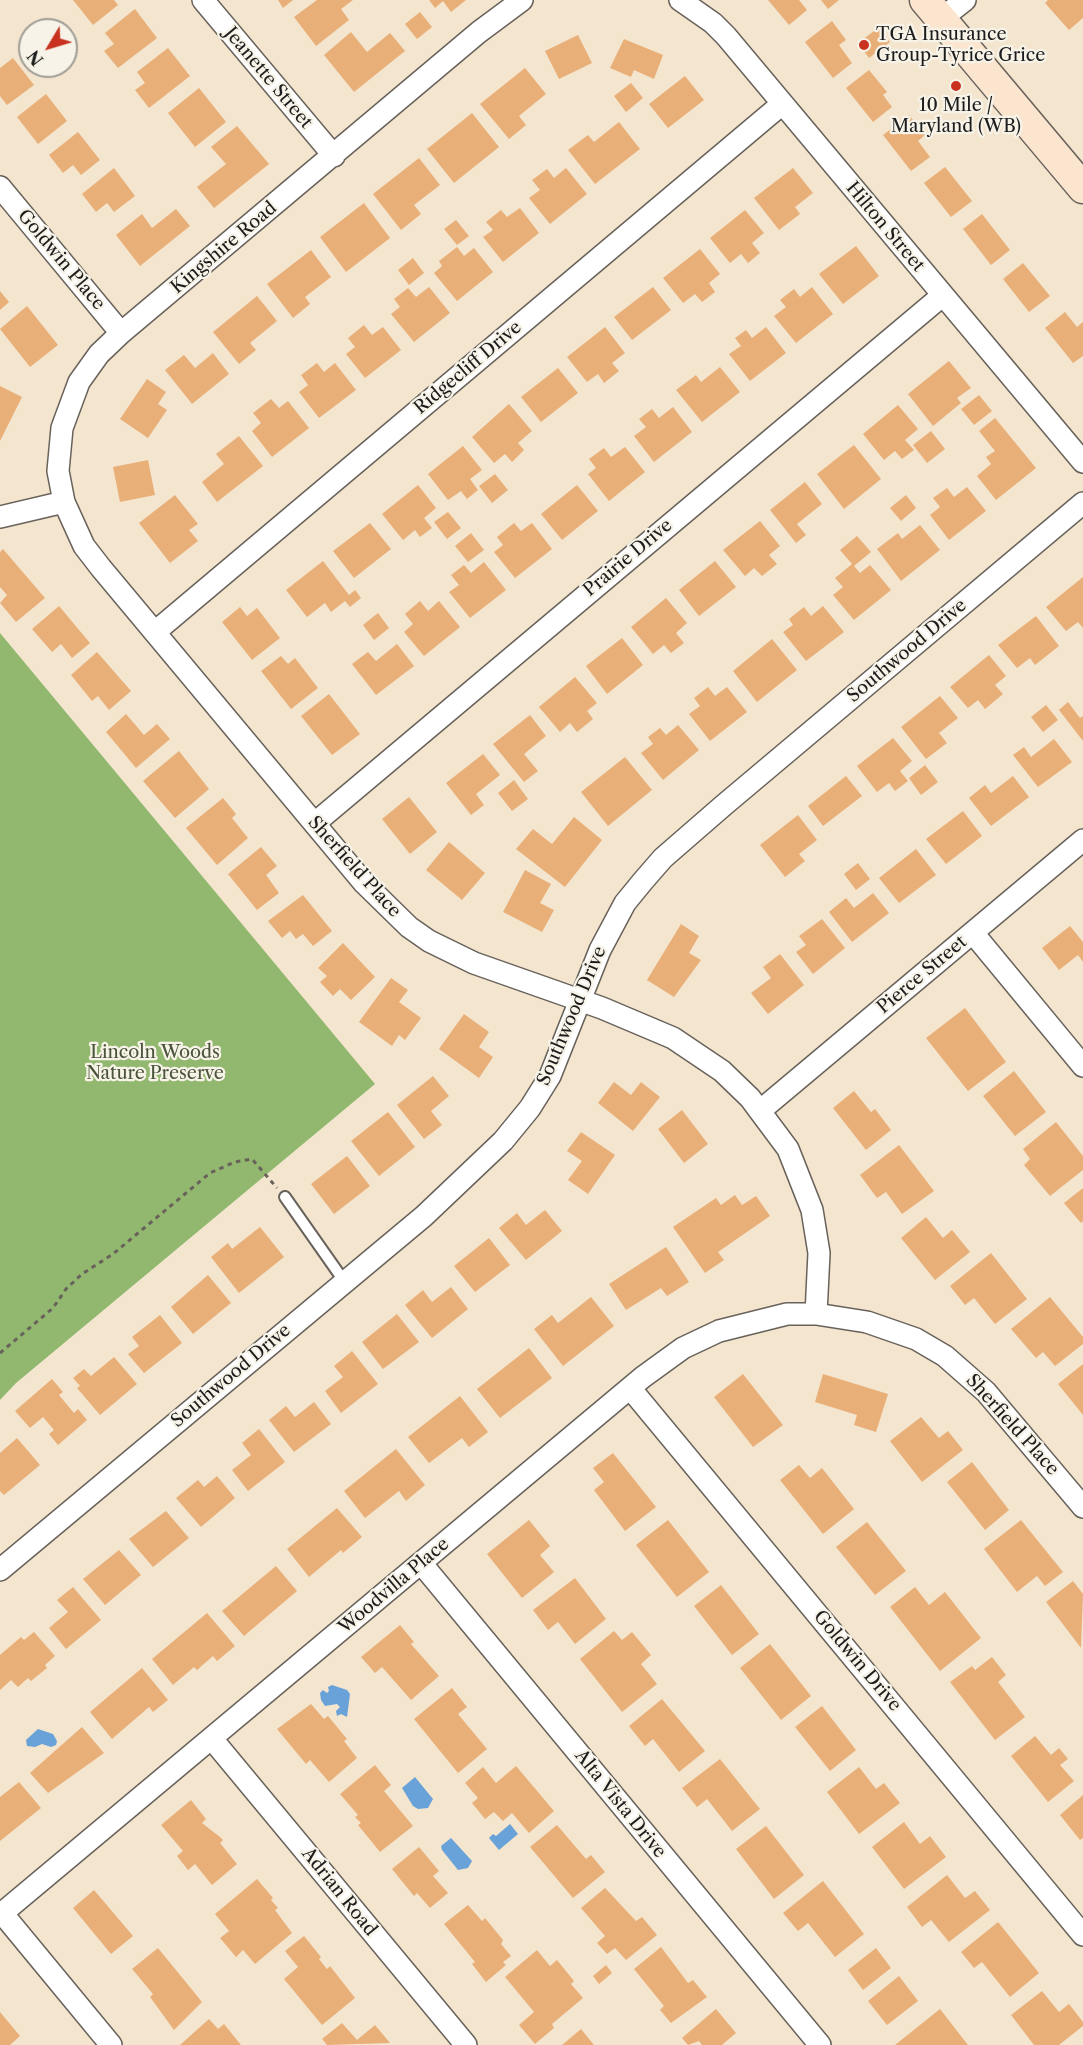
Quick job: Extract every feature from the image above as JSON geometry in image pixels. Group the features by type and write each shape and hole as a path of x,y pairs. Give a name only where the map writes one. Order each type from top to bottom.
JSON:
{"main road":[{"path":"933,10 1083,188"}],"street":[{"name":"Jeanette Street","path":"203,0 334,156"},
{"name":"Kingshire Road","path":"64,502 58,471 59,445 67,412 89,367 121,333 479,32 522,0"},
{"name":"Hilton Street","path":"680,0 713,23 726,36 1083,462"},
{"path":"933,10 965,0"},
{"name":"Ridgecliff Drive","path":"155,632 782,104"},
{"name":"Goldwin Place","path":"0,188 121,333"},
{"name":"Prairie Drive","path":"315,823 943,295"},
{"path":"0,517 64,502"},
{"name":"Sherfield Place","path":"64,502 84,546 382,903 429,941 474,963 639,1022 691,1048 722,1071 761,1110 788,1149 812,1210 819,1253 816,1314 883,1326 916,1339 945,1356 986,1392 1083,1507"},
{"name":"Southwood Drive","path":"0,1570 453,1191 503,1141 530,1107 550,1076 612,924 637,888 663,858 1083,503"},
{"name":"Pierce Street","path":"761,1110 1083,840"},
{"path":"973,933 1083,1066"},
{"name":"Woodvilla Place","path":"1,1914 630,1388 683,1348 720,1331 788,1314 816,1314"},
{"name":"Goldwin Drive","path":"630,1388 1083,1935"},
{"name":"Alta Vista Drive","path":"421,1563 820,2045"},
{"name":"Adrian Road","path":"212,1739 466,2045"},
{"path":"1,1914 111,2045"}],"lane":[{"path":"285,1197 345,1281"}],"path":[{"path":"0,1353 53,1308 66,1289 82,1274 113,1254 210,1173 235,1162 252,1159 285,1197"}],"green space":[{"name":"Lincoln Woods Nature Preserve","path":"0,633 375,1084 16,1383 0,1400"}],"water":[{"path":"332,1685 347,1690 350,1694 347,1717 341,1714 337,1716 336,1711 340,1707 337,1704 325,1706 321,1700 320,1693 323,1690 327,1693 328,1687"},
{"path":"38,1729 53,1734 57,1741 56,1745 51,1747 42,1744 35,1747 27,1746 26,1740"},
{"path":"415,1777 433,1799 428,1808 418,1809 413,1806 402,1788"},
{"path":"510,1824 518,1834 499,1850 489,1838 493,1834 496,1836"},
{"path":"451,1838 472,1861 468,1868 458,1870 442,1850 441,1846"}],"building":[{"path":"73,0 114,0 118,5 93,25"},
{"path":"278,0 293,0 283,8"},
{"path":"317,0 353,0 341,9 349,20 316,46 294,17"},
{"path":"429,0 466,0 451,12 443,1 435,8"},
{"path":"768,0 799,0 807,10 789,25"},
{"path":"821,0 839,0 828,9"},
{"path":"1048,0 1083,0 1083,18 1069,30 1045,3"},
{"path":"135,9 157,38 118,68 104,51 114,44 105,33"},
{"path":"420,12 432,27 417,39 405,24"},
{"path":"832,21 846,40 839,45 852,63 833,78 805,42"},
{"path":"878,28 890,42 869,58 858,43"},
{"path":"351,32 367,52 390,33 405,51 354,92 324,55"},
{"path":"578,35 592,63 559,79 545,51"},
{"path":"624,39 663,55 654,79 634,70 631,77 610,68"},
{"path":"168,48 190,76 149,108 135,90 145,83 137,72"},
{"path":"13,58 18,64 18,78 29,78 34,85 7,105 0,96 0,68"},
{"path":"525,68 546,94 519,116 526,125 509,139 480,104"},
{"path":"869,70 887,92 883,95 892,107 873,122 846,88"},
{"path":"685,76 704,100 668,128 649,104"},
{"path":"631,83 643,98 626,112 614,96"},
{"path":"199,88 226,122 195,147 168,113"},
{"path":"46,94 67,121 38,144 17,117"},
{"path":"472,113 499,147 454,183 427,149"},
{"path":"909,115 925,135 918,141 930,157 911,171 883,135"},
{"path":"619,122 640,149 595,184 568,150 588,135 594,142"},
{"path":"237,126 269,164 214,208 197,187 226,164 211,147"},
{"path":"78,132 100,160 81,175 73,165 63,173 49,155"},
{"path":"419,158 440,185 414,205 421,214 401,230 373,194"},
{"path":"945,167 972,201 951,217 924,183"},
{"path":"114,168 135,196 114,212 107,203 96,212 82,194"},
{"path":"566,168 587,194 550,224 529,198 540,190 532,180 547,169 554,178"},
{"path":"793,168 813,193 795,207 800,214 779,230 754,198"},
{"path":"364,203 390,238 346,272 320,237"},
{"path":"520,208 539,233 503,262 483,237 493,230 486,222 501,210 507,217"},
{"path":"176,209 190,226 140,266 116,235 142,214 152,228"},
{"path":"745,210 764,233 752,243 760,253 748,263 741,254 730,263 710,238"},
{"path":"982,214 1010,250 991,265 963,229"},
{"path":"456,220 469,236 457,245 444,229"},
{"path":"856,246 879,276 843,304 819,274"},
{"path":"457,247 464,256 474,248 493,272 457,301 434,273 442,266 439,261"},
{"path":"700,249 720,274 709,283 715,292 702,302 695,294 683,303 663,278"},
{"path":"311,250 331,277 305,297 310,304 293,318 267,284"},
{"path":"413,258 424,273 409,285 398,270"},
{"path":"1023,263 1050,296 1029,312 1003,279"},
{"path":"429,287 450,313 414,342 391,314 400,307 394,299 408,288 416,297"},
{"path":"653,287 671,310 632,340 614,317"},
{"path":"812,287 833,314 796,343 774,316 786,307 780,300 794,289 800,297"},
{"path":"0,291 9,302 0,310"},
{"path":"257,296 277,321 250,343 256,350 239,364 213,332"},
{"path":"27,306 58,345 30,367 0,329"},
{"path":"1065,312 1077,327 1083,322 1083,356 1073,363 1045,328"},
{"path":"364,325 372,335 383,327 401,350 365,378 346,354 355,347 348,338"},
{"path":"605,327 625,353 612,363 619,371 604,383 598,374 587,382 567,357"},
{"path":"766,327 786,353 750,381 729,354 741,346 735,338 746,330 752,338"},
{"path":"213,353 229,374 192,404 165,370 184,355 195,368"},
{"path":"949,361 971,388 957,398 961,403 933,426 908,394"},
{"path":"317,363 324,372 335,363 356,390 319,418 299,392 308,385 301,375"},
{"path":"720,367 740,392 702,422 676,390 696,375 701,382"},
{"path":"558,368 578,393 541,422 521,397"},
{"path":"147,379 166,392 158,404 167,410 148,438 120,419"},
{"path":"0,386 22,397 0,441"},
{"path":"979,395 992,411 974,425 961,409"},
{"path":"271,399 279,408 288,401 309,428 272,457 252,431 261,423 253,413"},
{"path":"509,404 532,431 518,443 524,450 512,462 505,454 494,463 472,437"},
{"path":"898,405 918,429 905,440 914,450 902,459 895,451 884,460 863,434"},
{"path":"673,407 692,432 654,462 634,436 646,427 639,419 652,409 659,418"},
{"path":"995,418 1036,468 996,500 977,476 991,464 986,457 995,451 979,431"},
{"path":"931,431 945,449 927,463 913,445"},
{"path":"239,436 263,466 217,502 202,482 224,464 216,454"},
{"path":"854,445 881,479 844,509 817,474"},
{"path":"463,446 482,470 470,479 478,490 467,499 461,491 448,500 428,474"},
{"path":"625,447 645,472 609,501 588,474 596,468 589,459 604,448 611,457"},
{"path":"148,460 155,495 120,502 113,467"},
{"path":"495,474 508,490 492,503 479,486"},
{"path":"805,482 822,504 797,524 806,535 796,543 770,510"},
{"path":"418,485 436,508 424,518 432,528 420,537 415,530 403,540 382,514"},
{"path":"577,485 598,511 562,540 541,514"},
{"path":"967,487 986,511 949,540 930,515 940,507 933,498 947,488 954,497"},
{"path":"175,495 198,524 189,530 198,541 170,563 139,523"},
{"path":"906,495 916,508 901,521 890,508"},
{"path":"448,512 461,528 447,539 434,522"},
{"path":"760,521 780,546 769,555 777,564 762,576 754,568 745,576 723,550"},
{"path":"370,523 391,549 354,578 333,551"},
{"path":"514,523 521,531 532,523 552,549 515,578 494,552 503,545 497,537"},
{"path":"920,525 940,550 901,581 877,549 898,533 902,539"},
{"path":"471,533 484,550 468,562 455,546"},
{"path":"857,536 871,552 854,566 860,573 870,565 891,590 854,620 833,595 843,587 835,578 852,564 840,550"},
{"path":"3,549 45,598 16,622 0,603 7,595 0,587 0,552"},
{"path":"323,561 349,595 355,590 361,598 350,607 345,601 331,612 325,603 307,617 286,590"},
{"path":"715,561 736,587 699,616 679,590"},
{"path":"484,562 506,590 470,618 449,592 459,585 451,575 464,565 471,573"},
{"path":"1083,577 1083,628 1078,622 1066,631 1046,607"},
{"path":"666,598 687,623 676,633 684,643 671,653 664,645 653,654 631,627"},
{"path":"420,601 428,611 439,601 460,627 424,656 404,632 413,624 405,614"},
{"path":"59,606 90,643 72,658 61,644 52,652 32,629"},
{"path":"823,606 844,632 806,661 783,632 793,625 789,619 804,607 811,616"},
{"path":"240,607 247,616 257,608 280,638 252,660 222,622"},
{"path":"378,613 389,628 374,640 363,625"},
{"path":"1036,616 1059,646 1035,665 1030,658 1017,668 998,645"},
{"path":"622,638 643,665 607,694 586,666"},
{"path":"772,639 797,670 757,702 733,671"},
{"path":"397,644 414,666 376,695 352,664 368,652 376,661"},
{"path":"97,652 131,691 109,710 98,696 92,701 71,675"},
{"path":"989,655 1006,676 995,685 1003,694 985,709 978,700 968,708 950,687"},
{"path":"281,656 288,664 295,658 318,688 291,709 261,671"},
{"path":"575,677 597,703 587,711 593,719 577,732 570,723 560,732 539,707"},
{"path":"708,687 715,696 727,687 747,712 710,741 689,714 700,706 694,698"},
{"path":"329,694 360,734 332,755 301,716"},
{"path":"940,696 958,718 939,733 947,743 926,759 901,727"},
{"path":"1068,702 1080,718 1083,716 1083,741 1059,710"},
{"path":"1046,705 1058,720 1043,732 1031,717"},
{"path":"126,714 144,735 157,724 170,739 136,768 106,732"},
{"path":"530,715 546,736 524,754 538,771 524,782 493,744"},
{"path":"678,725 699,750 663,780 641,753 653,744 648,737 660,728 666,735"},
{"path":"893,738 912,761 900,771 908,781 895,791 889,783 877,792 857,766"},
{"path":"1054,739 1072,762 1038,787 1013,755 1024,747 1031,757"},
{"path":"179,751 209,789 175,818 143,781"},
{"path":"483,754 500,775 476,794 484,805 471,815 446,783"},
{"path":"625,757 652,790 608,826 581,792"},
{"path":"925,765 938,782 921,795 909,778"},
{"path":"846,776 862,796 823,826 808,806"},
{"path":"1013,776 1029,797 991,826 969,798 985,785 991,793"},
{"path":"514,780 528,799 512,811 498,793"},
{"path":"409,797 437,832 410,854 382,819"},
{"path":"223,798 236,814 232,818 248,838 217,865 186,828"},
{"path":"963,811 982,836 946,864 926,839"},
{"path":"798,815 817,840 799,854 805,861 785,877 760,845"},
{"path":"574,817 602,840 565,887 516,849 533,829 552,844"},
{"path":"449,842 485,873 462,900 426,870"},
{"path":"261,847 277,866 266,875 279,893 257,910 228,874"},
{"path":"916,849 936,875 899,903 879,878"},
{"path":"858,863 870,879 856,890 844,874"},
{"path":"525,870 551,884 540,903 554,910 542,932 503,912"},
{"path":"873,893 889,913 852,942 829,912 846,898 854,908"},
{"path":"303,895 332,931 313,946 303,934 296,939 290,931 282,938 268,921"},
{"path":"822,919 845,948 813,974 796,952 806,945 799,936"},
{"path":"681,924 699,936 689,953 701,960 674,997 647,980"},
{"path":"1070,926 1083,942 1083,962 1078,955 1059,970 1042,948"},
{"path":"343,943 375,977 351,1000 340,989 333,996 320,982 327,976 318,968"},
{"path":"780,954 804,985 768,1014 751,993 771,978 763,967"},
{"path":"391,978 408,990 399,1002 421,1018 405,1040 399,1035 392,1046 359,1022"},
{"path":"965,1008 1006,1062 968,1091 926,1038"},
{"path":"464,1014 489,1032 479,1047 493,1057 479,1078 439,1049"},
{"path":"1014,1071 1046,1112 1015,1136 983,1096"},
{"path":"433,1076 449,1096 431,1111 442,1125 424,1139 397,1105"},
{"path":"614,1082 631,1095 641,1082 660,1097 633,1131 598,1103"},
{"path":"854,1091 871,1112 875,1109 891,1130 866,1150 833,1108"},
{"path":"682,1110 708,1144 684,1163 658,1129"},
{"path":"388,1112 415,1147 379,1176 351,1141"},
{"path":"1056,1122 1083,1156 1083,1170 1050,1196 1024,1165 1030,1159 1023,1149"},
{"path":"581,1132 615,1155 588,1194 568,1180 582,1161 567,1151"},
{"path":"899,1145 934,1191 902,1214 886,1192 877,1198 860,1175"},
{"path":"347,1156 370,1186 334,1214 311,1184"},
{"path":"1083,1188 1083,1221 1081,1223 1064,1203"},
{"path":"735,1195 742,1205 756,1196 770,1216 718,1252 724,1260 705,1273 673,1227 716,1198 721,1205"},
{"path":"545,1210 562,1231 526,1260 499,1228 517,1213 526,1225"},
{"path":"926,1217 943,1238 952,1230 970,1252 935,1280 901,1238"},
{"path":"260,1227 284,1257 239,1293 211,1257 228,1243 232,1249"},
{"path":"489,1238 510,1265 475,1292 454,1266"},
{"path":"666,1247 689,1282 667,1296 661,1288 626,1310 609,1284"},
{"path":"991,1253 1027,1299 995,1324 974,1298 965,1305 950,1286"},
{"path":"208,1275 231,1303 193,1334 171,1307"},
{"path":"451,1287 468,1309 432,1338 405,1305 423,1290 432,1302"},
{"path":"591,1297 614,1326 563,1366 534,1329 552,1315 558,1323"},
{"path":"1050,1297 1083,1337 1083,1344 1055,1366 1043,1352 1036,1358 1011,1329"},
{"path":"397,1314 419,1342 383,1369 362,1342"},
{"path":"160,1315 182,1343 144,1373 128,1354 139,1346 132,1337"},
{"path":"529,1348 552,1378 500,1418 477,1389"},
{"path":"352,1351 378,1384 341,1413 325,1391 343,1377 334,1366"},
{"path":"114,1357 137,1384 100,1415 77,1388 80,1386 73,1378 84,1369 91,1376"},
{"path":"1083,1364 1083,1415 1058,1384"},
{"path":"743,1374 783,1425 753,1447 714,1397"},
{"path":"823,1374 888,1394 876,1432 854,1425 857,1415 815,1402"},
{"path":"52,1379 63,1392 59,1395 74,1413 78,1409 87,1420 58,1445 49,1434 54,1430 43,1417 30,1428 15,1411"},
{"path":"460,1396 488,1432 469,1447 462,1438 429,1463 408,1437"},
{"path":"314,1402 331,1424 294,1452 269,1420 286,1406 295,1417"},
{"path":"921,1417 939,1438 948,1431 963,1450 922,1482 890,1441"},
{"path":"259,1429 285,1462 248,1491 232,1470 251,1455 242,1443"},
{"path":"17,1438 40,1465 4,1495 0,1491 0,1453"},
{"path":"396,1449 425,1485 406,1501 399,1491 365,1518 344,1491"},
{"path":"613,1453 656,1507 625,1531 594,1490 604,1482 593,1468"},
{"path":"972,1462 1009,1510 985,1530 947,1482"},
{"path":"799,1465 810,1478 822,1468 854,1509 823,1534 780,1480"},
{"path":"217,1476 235,1498 201,1527 176,1498 198,1480 204,1487"},
{"path":"337,1508 362,1537 343,1553 341,1550 309,1577 287,1549"},
{"path":"166,1511 189,1538 153,1567 129,1539"},
{"path":"529,1520 550,1546 540,1555 554,1572 522,1598 487,1554"},
{"path":"668,1520 709,1572 677,1597 636,1545"},
{"path":"1021,1520 1063,1572 1045,1586 1037,1576 1017,1592 984,1549"},
{"path":"867,1522 906,1571 875,1595 836,1547"},
{"path":"119,1550 141,1575 105,1605 83,1579"},
{"path":"276,1566 297,1591 244,1636 222,1611"},
{"path":"575,1578 606,1619 575,1644 558,1622 548,1630 533,1610"},
{"path":"1073,1581 1083,1594 1081,1648 1046,1602"},
{"path":"721,1585 759,1634 732,1655 694,1606"},
{"path":"73,1587 101,1620 66,1649 49,1628 68,1612 57,1600"},
{"path":"915,1587 929,1605 945,1592 981,1638 940,1671 890,1607"},
{"path":"207,1613 235,1646 217,1661 213,1656 197,1670 194,1667 173,1685 152,1659"},
{"path":"400,1625 414,1642 411,1644 439,1676 411,1700 382,1667 375,1673 361,1657"},
{"path":"614,1631 622,1640 632,1632 651,1655 641,1664 657,1684 622,1712 580,1659"},
{"path":"34,1632 55,1656 45,1665 47,1668 31,1681 28,1678 18,1687 11,1680 0,1690 0,1655 21,1637 24,1640"},
{"path":"770,1644 811,1696 781,1720 740,1668"},
{"path":"992,1657 1006,1675 998,1682 1025,1717 995,1740 950,1682 972,1666 975,1670"},
{"path":"142,1668 168,1700 153,1712 149,1707 112,1739 90,1712"},
{"path":"452,1688 467,1707 458,1714 487,1749 458,1773 414,1719"},
{"path":"662,1699 705,1751 679,1772 653,1739 645,1746 629,1726"},
{"path":"311,1704 324,1719 328,1716 347,1739 344,1741 357,1758 329,1782 310,1760 306,1764 277,1729"},
{"path":"822,1706 856,1750 830,1771 795,1727"},
{"path":"82,1727 104,1753 48,1793 30,1773"},
{"path":"1035,1736 1051,1755 1059,1748 1068,1759 1060,1765 1074,1781 1048,1802 1011,1756"},
{"path":"720,1759 760,1809 732,1831 707,1799 697,1807 682,1788"},
{"path":"375,1765 391,1785 384,1791 413,1826 380,1852 358,1825 361,1823 355,1817 358,1815 340,1794"},
{"path":"516,1766 554,1811 529,1833 512,1813 503,1821 494,1812 485,1819 472,1803 478,1798 465,1783 483,1767 496,1783"},
{"path":"859,1767 876,1789 884,1783 900,1803 859,1834 827,1792"},
{"path":"19,1782 41,1808 0,1841 0,1797"},
{"path":"1083,1795 1083,1838 1080,1840 1060,1815"},
{"path":"191,1800 206,1819 202,1823 223,1840 220,1843 237,1864 212,1885 195,1864 188,1870 177,1856 183,1851 161,1825"},
{"path":"904,1822 920,1844 930,1836 946,1857 904,1889 872,1847"},
{"path":"557,1825 586,1859 591,1855 605,1872 573,1898 530,1847"},
{"path":"766,1826 804,1875 774,1899 736,1849"},
{"path":"419,1847 439,1871 433,1876 448,1893 430,1908 417,1893 414,1896 392,1869"},
{"path":"947,1875 965,1898 975,1891 990,1910 949,1942 931,1920 922,1927 907,1907"},
{"path":"257,1879 273,1898 271,1900 278,1908 275,1910 292,1933 255,1964 243,1950 236,1957 220,1938 229,1931 215,1914"},
{"path":"823,1881 864,1934 835,1957 808,1923 798,1931 783,1913"},
{"path":"605,1888 636,1921 642,1917 657,1935 626,1960 615,1948 607,1954 597,1943 605,1936 581,1908"},
{"path":"94,1890 133,1936 111,1954 73,1908"},
{"path":"468,1905 482,1921 485,1918 503,1940 501,1944 511,1956 503,1962 506,1965 486,1982 472,1964 475,1962 444,1924"},
{"path":"998,1922 1039,1973 1010,1997 982,1962 974,1968 961,1952"},
{"path":"304,1936 321,1957 319,1959 327,1969 330,1966 355,1998 322,2025 284,1979 298,1967 285,1951"},
{"path":"661,1947 688,1983 693,1980 707,1997 671,2023 660,2010 664,2006 634,1969"},
{"path":"158,1948 202,2002 174,2030 150,1997 153,1994 132,1969"},
{"path":"876,1948 891,1968 863,1990 848,1970"},
{"path":"537,1950 550,1966 557,1960 574,1981 571,1984 583,1998 552,2024 554,2028 535,2044 519,2025 534,2012 505,1977"},
{"path":"606,1965 612,1973 599,1984 593,1976"},
{"path":"899,1976 918,2001 887,2025 868,2001"},
{"path":"1042,1991 1059,2012 1069,2004 1083,2022 1083,2026 1059,2045 1034,2045 1011,2015"},
{"path":"716,2009 736,2033 722,2045 702,2045 699,2041 688,2045 682,2038"},
{"path":"940,2009 968,2045 895,2045"},
{"path":"0,2012 20,2036 10,2045 0,2045"},
{"path":"209,2019 218,2029 224,2024 241,2045 180,2045"},
{"path":"342,2023 357,2040 375,2025 390,2043 327,2045 322,2039"},
{"path":"581,2029 594,2045 562,2045"}],"place":[{"name":"TGA Insurance Group-Tyrice Grice","path":"864,45"},
{"name":"10 Mile / Maryland (WB)","path":"956,86"}]}
